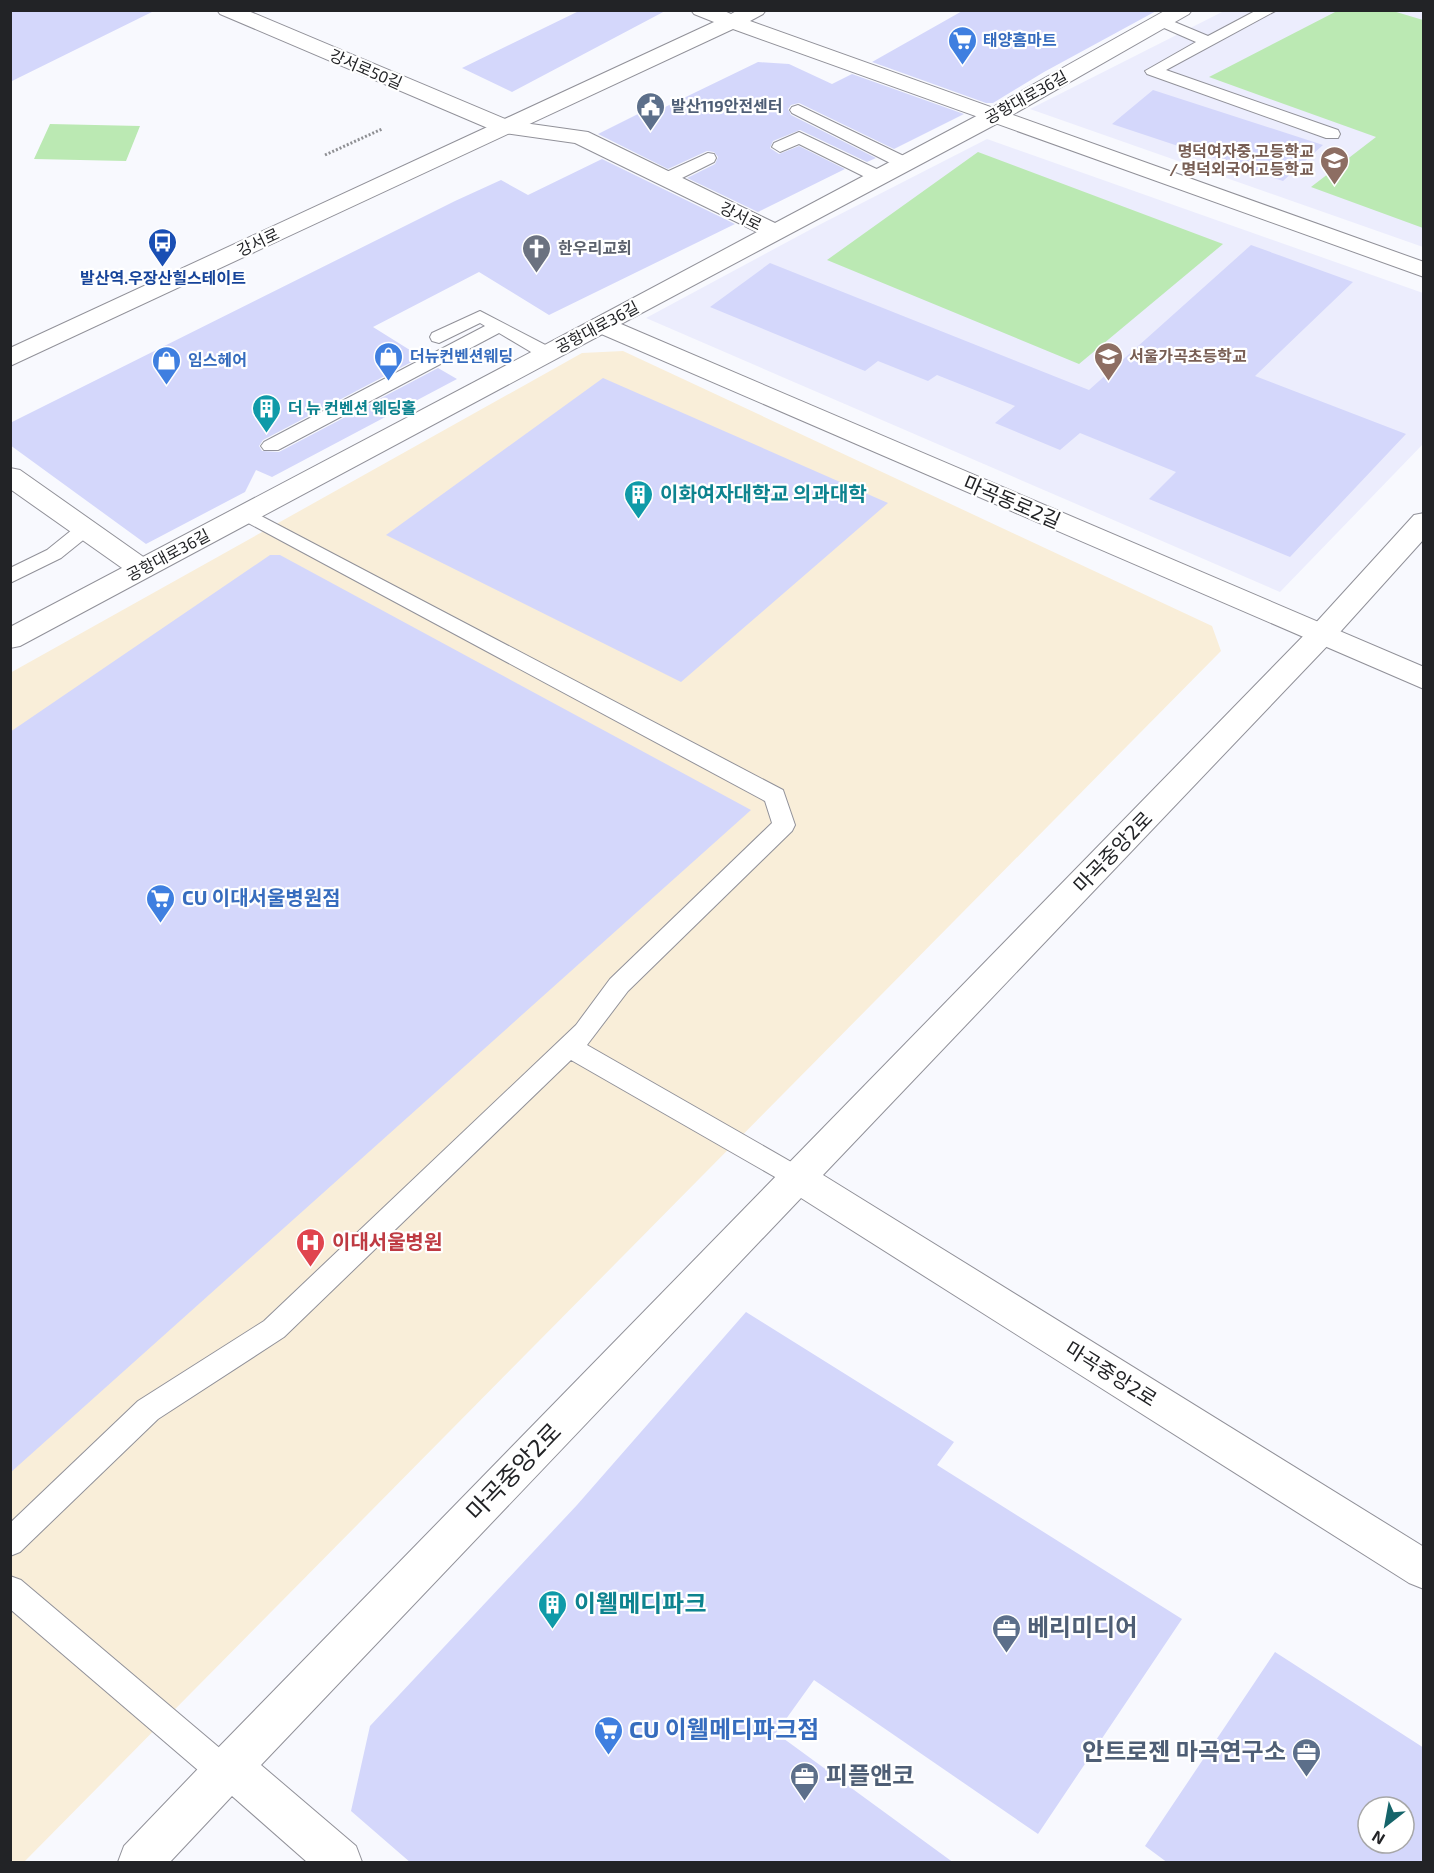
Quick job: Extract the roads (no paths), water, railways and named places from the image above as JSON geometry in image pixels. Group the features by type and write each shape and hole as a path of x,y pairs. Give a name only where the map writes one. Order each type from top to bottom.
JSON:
{"street":[{"name":"강서로50길","path":"227,10 505,127"},
{"path":"701,10 992,117 1424,270"},
{"name":"강서로","path":"10,358 756,10"},
{"name":"공항대로36길","path":"10,639 992,117 1150,18 1182,10"},
{"path":"260,24 281,15"},
{"name":"강서로","path":"505,127 580,137 775,232"},
{"name":"마곡동로2길","path":"601,325 1424,679"},
{"path":"10,476 142,570"},
{"name":"마곡중앙2로","path":"140,1863 227,1769 1322,634 1424,521"},
{"name":"마곡중앙2로","path":"798,1178 1424,1570"},
{"path":"227,1769 339,1863"}],"lane":[{"path":"1269,10 1153,71 1332,134"},
{"path":"1150,18 1209,42"},
{"path":"798,110 904,163"},
{"path":"780,147 799,137 879,177"},
{"path":"666,179 708,158"},
{"path":"439,337 480,316 548,354"},
{"path":"271,446 499,326"},
{"path":"10,1543 148,1410 274,1329 585,1032 619,985 784,825 776,796 246,513"},
{"path":"10,578 54,554 85,529"},
{"path":"569,1047 798,1178"},
{"path":"10,1590 227,1769"}],"place":[{"name":"태양홈마트","path":"962,66"},
{"name":"발산119안전센터","path":"650,132"},
{"name":"명덕여자중,고등학교 / 명덕외국어고등학교","path":"1335,186"},
{"name":"발산역.우장산힐스테이트","path":"163,268"},
{"name":"한우리교회","path":"537,274"},
{"name":"더뉴컨벤션웨딩","path":"389,382"},
{"name":"서울가곡초등학교","path":"1108,382"},
{"name":"임스헤어","path":"167,386"},
{"name":"더 뉴 컨벤션 웨딩홀","path":"267,434"},
{"name":"이화여자대학교 의과대학","path":"639,520"},
{"name":"CU 이대서울병원점","path":"161,924"},
{"name":"이대서울병원","path":"311,1268"},
{"name":"이웰메디파크","path":"553,1630"},
{"name":"베리미디어","path":"1006,1654"},
{"name":"CU 이웰메디파크점","path":"608,1756"},
{"name":"안트로젠 마곡연구소","path":"1307,1778"},
{"name":"피플앤코","path":"805,1802"}]}
